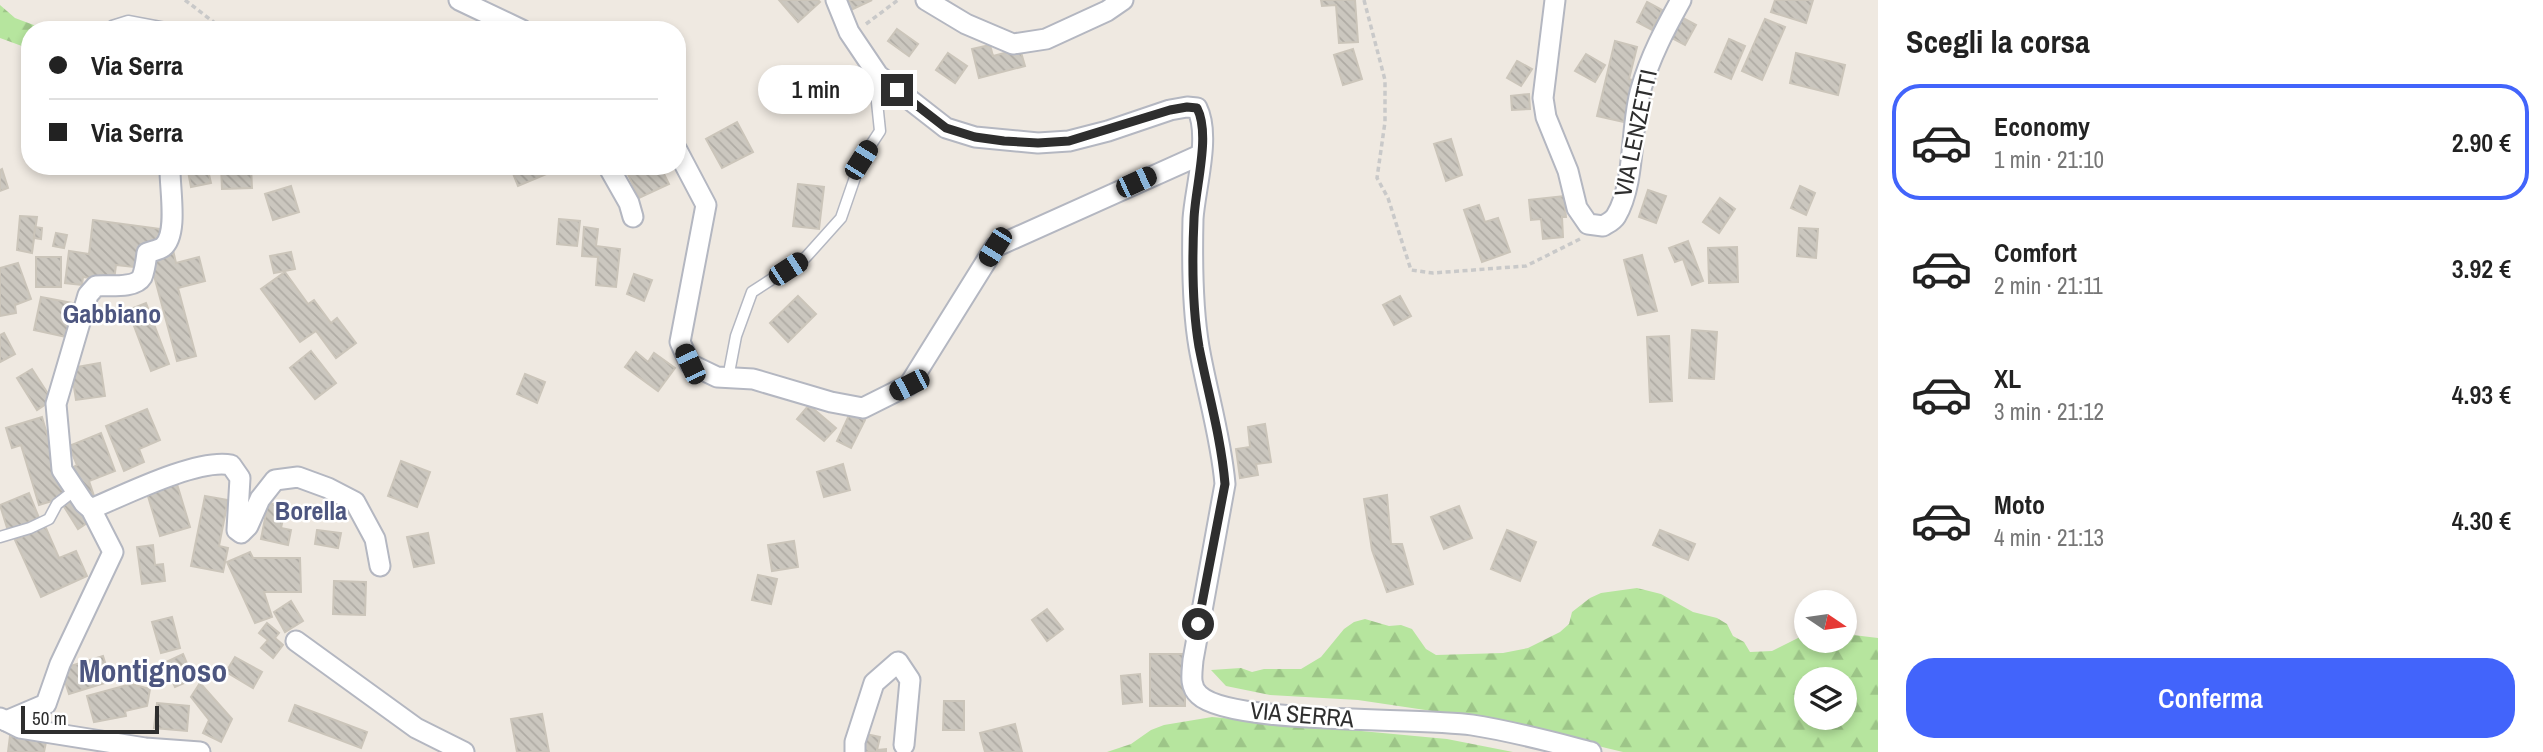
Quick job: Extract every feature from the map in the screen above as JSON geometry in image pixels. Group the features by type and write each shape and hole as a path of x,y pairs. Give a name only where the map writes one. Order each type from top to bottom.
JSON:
{"street":[{"path":"459,0 503,21"},
{"name":"VIA SERRA","path":"836,0 849,32 874,69 946,128 975,137 1038,143 1069,141 1170,110 1197,108 1201,117 1194,218 1195,304 1199,345 1223,461 1225,484 1202,601 1191,685 1200,696 1216,704 1262,714 1471,725 1591,752"},
{"path":"926,0 966,24 1013,44 1046,39 1107,11 1123,0"},
{"name":"VIA LENZETTI","path":"1555,0 1543,98 1546,117 1568,172 1577,208 1588,225 1603,226 1615,218 1622,199 1631,159 1640,92 1648,65 1681,0"},
{"path":"686,167 706,205 680,342 690,364 717,377 753,379 831,402 863,408 909,385 995,247 1200,155"},
{"path":"3,719 46,704 60,664 113,552 91,509 62,470 55,404 88,295 96,286 138,281 143,276 147,253 162,248 170,238 170,175"},
{"path":"613,175 629,203 633,217"},
{"path":"91,509 167,477 219,462 231,465 240,478 237,530 241,533 248,526 260,499 275,480 298,477 355,502 375,540 380,566"},
{"path":"296,641 416,728 464,752"},
{"path":"855,752 855,742 874,684 898,662 910,680 904,745"},
{"path":"3,719 20,728 80,745 200,752"}],"lane":[{"path":"728,378 736,337 752,292 806,257 841,219 861,160 880,131 874,69"},
{"path":"0,537 30,528 48,519 57,504 75,490"}],"path":[{"path":"185,0 212,21"},
{"path":"864,26 898,0"},
{"path":"1364,0 1385,80 1385,122 1377,178 1388,198 1411,270 1433,273 1526,266 1603,226"}],"green space":[{"path":"0,5 15,18 23,21 21,46 0,38"},
{"path":"1637,588 1661,594 1693,612 1717,618 1727,624 1733,636 1744,642 1750,652 1772,651 1794,640 1794,653 1857,653 1857,635 1878,638 1878,752 1623,752 1486,719 1358,700 1270,695 1226,686 1211,670 1241,668 1252,672 1264,669 1301,669 1321,657 1344,629 1365,619 1412,629 1426,649 1436,655 1503,653 1528,648 1560,632 1569,624 1572,612 1601,593"},
{"path":"1212,717 1447,739 1513,752 1107,752 1131,744 1151,730 1164,725"}],"building":[{"path":"779,0 818,0 820,2 798,22"},
{"path":"846,0 872,0 851,10"},
{"path":"1321,0 1355,0 1358,42 1339,43 1336,5 1322,6"},
{"path":"1775,0 1813,0 1806,23 1771,12"},
{"path":"1647,2 1662,10 1652,30 1637,22"},
{"path":"1681,17 1696,25 1685,45 1670,37"},
{"path":"1765,19 1785,27 1762,80 1742,71"},
{"path":"897,29 918,44 909,56 888,41"},
{"path":"1729,39 1745,46 1731,79 1715,72"},
{"path":"1615,41 1637,47 1629,79 1635,81 1624,122 1597,116"},
{"path":"990,45 993,56 1020,49 1025,66 979,78 972,49"},
{"path":"1353,49 1362,79 1343,85 1334,55"},
{"path":"948,53 967,66 955,83 936,70"},
{"path":"1796,53 1845,65 1838,95 1790,83"},
{"path":"1586,54 1605,65 1595,82 1575,71"},
{"path":"1517,61 1532,69 1521,86 1507,78"},
{"path":"1529,94 1530,109 1512,110 1511,96"},
{"path":"737,122 753,152 722,168 706,139"},
{"path":"1451,139 1462,175 1446,181 1434,144"},
{"path":"2,169 8,188 0,191 0,170"},
{"path":"189,175 209,175 211,183 191,187"},
{"path":"221,175 251,175 252,188 222,189"},
{"path":"514,175 544,175 518,186"},
{"path":"628,175 664,175 669,184 639,198"},
{"path":"798,184 824,187 819,229 793,226"},
{"path":"291,186 299,212 273,220 265,194"},
{"path":"1800,186 1815,193 1806,215 1791,208"},
{"path":"1648,190 1666,196 1656,223 1639,217"},
{"path":"1564,196 1566,217 1562,217 1563,237 1543,239 1541,219 1531,220 1529,200"},
{"path":"1720,198 1735,209 1719,233 1703,222"},
{"path":"1479,205 1485,222 1498,218 1510,252 1482,262 1464,210"},
{"path":"20,216 37,217 32,253 17,250"},
{"path":"559,219 580,221 577,246 557,244"},
{"path":"93,220 161,229 159,244 146,242 143,268 116,265 114,281 83,277 82,285 65,283 69,251 89,254"},
{"path":"35,227 42,228 41,239 34,238"},
{"path":"584,227 598,229 596,246 620,249 616,287 596,285 598,257 582,256"},
{"path":"1799,228 1818,229 1816,258 1797,256"},
{"path":"56,233 67,235 64,248 53,246"},
{"path":"1688,241 1703,281 1692,285 1683,259 1675,262 1669,248"},
{"path":"1737,247 1738,282 1709,283 1708,248"},
{"path":"173,250 176,263 199,257 205,281 178,288 196,356 177,361 149,257"},
{"path":"291,252 295,269 274,273 270,256"},
{"path":"1642,255 1657,311 1638,315 1624,260"},
{"path":"36,257 61,257 61,287 36,287"},
{"path":"18,263 31,299 15,305 16,313 0,316 0,268"},
{"path":"285,272 308,304 314,300 331,323 337,318 356,343 336,358 316,331 300,342 261,289"},
{"path":"634,274 652,280 644,301 627,294"},
{"path":"798,296 816,314 788,342 770,323"},
{"path":"1400,296 1411,316 1394,325 1383,305"},
{"path":"41,297 78,304 71,338 34,330"},
{"path":"146,303 169,364 151,371 128,310"},
{"path":"1692,330 1717,332 1714,379 1689,378"},
{"path":"4,333 15,354 0,362 0,335"},
{"path":"1669,336 1672,401 1650,402 1647,337"},
{"path":"311,351 336,383 315,399 290,368"},
{"path":"636,352 648,362 654,353 675,368 658,391 625,367"},
{"path":"100,363 105,396 76,400 71,368"},
{"path":"32,369 52,400 37,410 17,378"},
{"path":"525,374 545,382 537,403 517,394"},
{"path":"809,405 836,428 824,441 797,419"},
{"path":"147,409 160,440 139,449 144,462 124,471 106,426"},
{"path":"850,413 865,420 851,448 837,441"},
{"path":"42,417 65,497 39,505 21,445 12,448 6,428"},
{"path":"1265,424 1271,462 1256,464 1258,475 1240,478 1236,449 1250,447 1248,427"},
{"path":"101,433 115,471 89,481 94,496 83,500 68,470 77,465 69,446"},
{"path":"401,461 430,472 417,507 388,496"},
{"path":"843,464 850,490 824,497 817,472"},
{"path":"177,484 190,527 160,536 147,493"},
{"path":"29,493 39,518 8,531 0,505"},
{"path":"77,495 93,519 78,529 63,505"},
{"path":"1387,495 1391,544 1402,544 1413,584 1387,592 1372,550 1364,499"},
{"path":"205,496 228,500 219,546 228,548 223,572 191,566"},
{"path":"268,503 286,506 281,528 291,530 288,545 261,539"},
{"path":"1459,506 1472,538 1444,549 1431,517"},
{"path":"45,526 59,558 76,551 87,576 41,597 15,540"},
{"path":"317,530 341,533 338,548 315,544"},
{"path":"1507,530 1536,542 1520,581 1491,569"},
{"path":"1660,530 1695,544 1688,560 1653,545"},
{"path":"428,533 434,563 414,567 407,537"},
{"path":"794,541 798,567 772,571 768,545"},
{"path":"153,545 155,565 163,564 165,581 142,584 137,547"},
{"path":"250,552 253,558 300,558 301,592 264,592 272,617 255,623 227,562"},
{"path":"758,575 777,579 771,604 752,600"},
{"path":"334,581 366,582 365,615 333,614"},
{"path":"291,601 303,621 285,632 274,612"},
{"path":"1047,609 1063,629 1047,641 1032,620"},
{"path":"172,617 180,648 161,653 152,622"},
{"path":"267,623 279,633 275,638 283,645 273,658 261,648 268,640 259,633"},
{"path":"183,654 188,666 185,671 189,681 175,687 164,663"},
{"path":"1150,654 1185,654 1185,706 1150,706"},
{"path":"103,656 111,681 69,694 61,669"},
{"path":"235,657 262,672 253,688 226,672"},
{"path":"1140,674 1142,702 1123,704 1121,676"},
{"path":"200,683 232,719 221,742 203,733 209,720 191,697"},
{"path":"131,684 150,689 147,706 125,711 126,716 94,722 87,696"},
{"path":"944,701 964,701 964,730 943,730"},
{"path":"157,703 189,706 187,731 154,728"},
{"path":"295,705 367,732 361,748 289,721"},
{"path":"542,714 549,752 517,752 511,719"},
{"path":"1015,724 1022,752 985,752 980,733"},
{"path":"866,734 880,737 877,750 886,749 886,752 862,752"},
{"path":"10,736 46,742 44,752 8,752"}],"district":[{"name":"Gabbiano","path":"112,313"},
{"name":"Borella","path":"311,510"},
{"name":"Montignoso","path":"153,670"}],"route":[{"path":"897,90 946,128 975,137 1004,141 1069,141 1170,110 1197,108 1202,131 1194,218 1195,304 1199,345 1223,461 1225,484 1198,624"}]}
